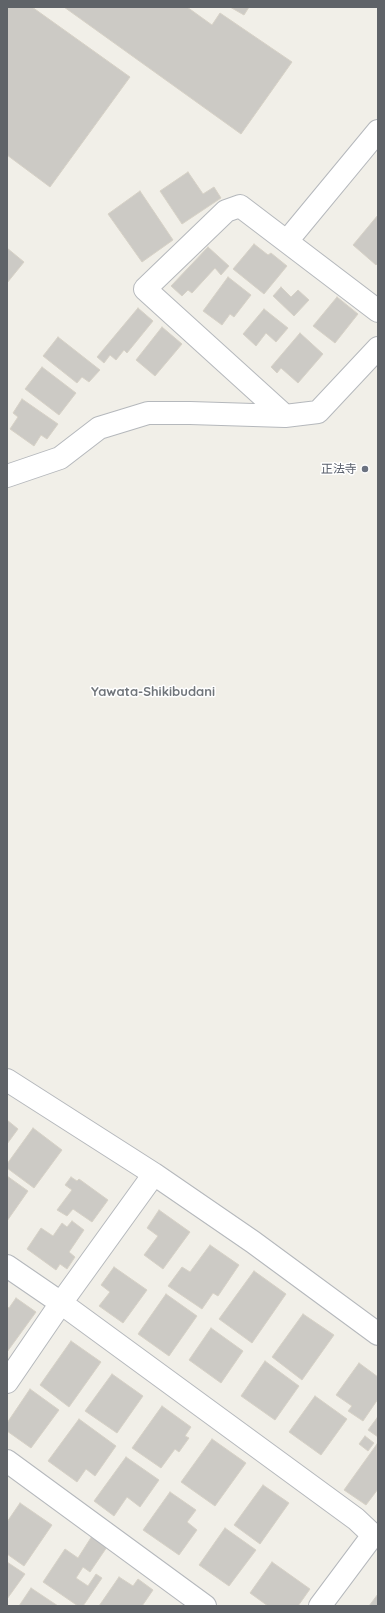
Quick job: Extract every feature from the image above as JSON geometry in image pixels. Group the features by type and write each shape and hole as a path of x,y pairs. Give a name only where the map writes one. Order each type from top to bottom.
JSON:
{"street":[{"path":"287,241 378,132"},
{"path":"285,416 145,289 226,211 240,206 378,311"},
{"path":"7,476 60,458 99,428 148,413 285,416 318,412 378,348"},
{"path":"7,1080 154,1174 253,1242 378,1334"},
{"path":"7,1382 61,1303 154,1174"},
{"path":"7,1266 61,1303 356,1519 375,1531 320,1606"},
{"path":"7,1461 205,1606"}],"building":[{"path":"7,7 32,7 130,77 50,187 7,155"},
{"path":"64,7 187,7 212,25 220,13 292,62 241,134"},
{"path":"230,7 249,7 244,15"},
{"path":"188,172 203,194 214,187 221,198 182,224 160,191"},
{"path":"140,191 173,240 142,262 108,214"},
{"path":"378,215 378,263 376,265 353,245"},
{"path":"254,244 268,255 271,253 287,266 264,294 233,269"},
{"path":"208,247 229,266 221,275 215,268 192,293 188,290 182,296 171,286"},
{"path":"7,248 24,262 7,283"},
{"path":"228,277 251,295 234,317 230,314 222,325 203,311"},
{"path":"281,287 291,297 298,290 309,300 294,316 273,296"},
{"path":"337,297 358,314 335,343 313,326"},
{"path":"138,308 153,321 127,353 124,350 116,360 110,355 104,363 97,357"},
{"path":"264,309 288,328 276,342 266,333 256,346 243,334"},
{"path":"162,327 182,344 155,376 136,360"},
{"path":"300,333 323,354 298,383 281,368 277,373 271,367"},
{"path":"58,337 100,370 89,382 82,377 77,383 43,356"},
{"path":"42,367 76,393 59,415 25,389"},
{"path":"22,399 58,424 47,439 41,435 34,446 10,429 18,417 13,413"},
{"path":"7,1120 18,1129 7,1144"},
{"path":"33,1128 62,1150 34,1188 7,1168 7,1164"},
{"path":"7,1176 28,1191 7,1221"},
{"path":"71,1177 77,1181 79,1179 108,1200 92,1222 73,1209 67,1216 57,1210 72,1190 65,1185"},
{"path":"159,1210 190,1232 163,1269 144,1255 158,1236 147,1228"},
{"path":"72,1221 84,1230 69,1252 75,1257 67,1269 60,1264 56,1270 27,1249 41,1228 53,1236 62,1223 67,1227"},
{"path":"210,1245 239,1265 218,1296 213,1293 202,1309 168,1286 182,1267 190,1272"},
{"path":"114,1267 147,1290 123,1323 99,1306 110,1292 101,1285"},
{"path":"254,1271 286,1294 252,1343 219,1319"},
{"path":"166,1294 197,1316 169,1356 138,1334"},
{"path":"16,1298 36,1312 7,1352 7,1307 9,1308"},
{"path":"303,1314 334,1335 302,1380 272,1357"},
{"path":"211,1328 243,1351 221,1383 189,1360"},
{"path":"71,1341 101,1362 69,1407 40,1385"},
{"path":"265,1361 299,1386 275,1420 241,1396"},
{"path":"359,1363 378,1377 378,1399 363,1421 348,1411 352,1406 336,1395"},
{"path":"112,1374 143,1396 117,1433 85,1411"},
{"path":"30,1389 59,1410 31,1448 7,1431 7,1423"},
{"path":"315,1396 347,1419 321,1455 289,1432"},
{"path":"162,1406 191,1427 185,1436 189,1438 179,1452 175,1449 161,1468 132,1448"},
{"path":"377,1418 378,1419 378,1437 368,1430"},
{"path":"79,1419 116,1446 95,1476 86,1469 77,1482 48,1461"},
{"path":"365,1436 374,1443 368,1451 359,1444"},
{"path":"212,1439 246,1463 215,1506 181,1482"},
{"path":"377,1444 378,1489 366,1505 344,1490"},
{"path":"126,1457 159,1480 140,1507 127,1497 114,1516 94,1501"},
{"path":"263,1485 289,1503 260,1544 234,1525"},
{"path":"170,1492 196,1510 187,1522 197,1530 179,1555 143,1530"},
{"path":"20,1503 52,1525 24,1566 7,1554 7,1522"},
{"path":"225,1528 256,1550 229,1586 199,1565"},
{"path":"92,1536 107,1547 90,1572 83,1567 76,1578 88,1586 96,1574 102,1578 83,1606 78,1606 43,1582 65,1549 78,1558"},
{"path":"7,1562 25,1574 7,1599"},
{"path":"272,1562 310,1589 298,1606 268,1606 250,1593"},
{"path":"119,1577 133,1586 138,1579 153,1590 142,1606 99,1606"},
{"path":"31,1588 58,1606 19,1606"},
{"path":"378,1594 378,1606 369,1606"}],"place":[{"name":"正法寺","path":"365,469"}],"district":[{"name":"Yawata-Shikibudani","path":"153,692"}]}
